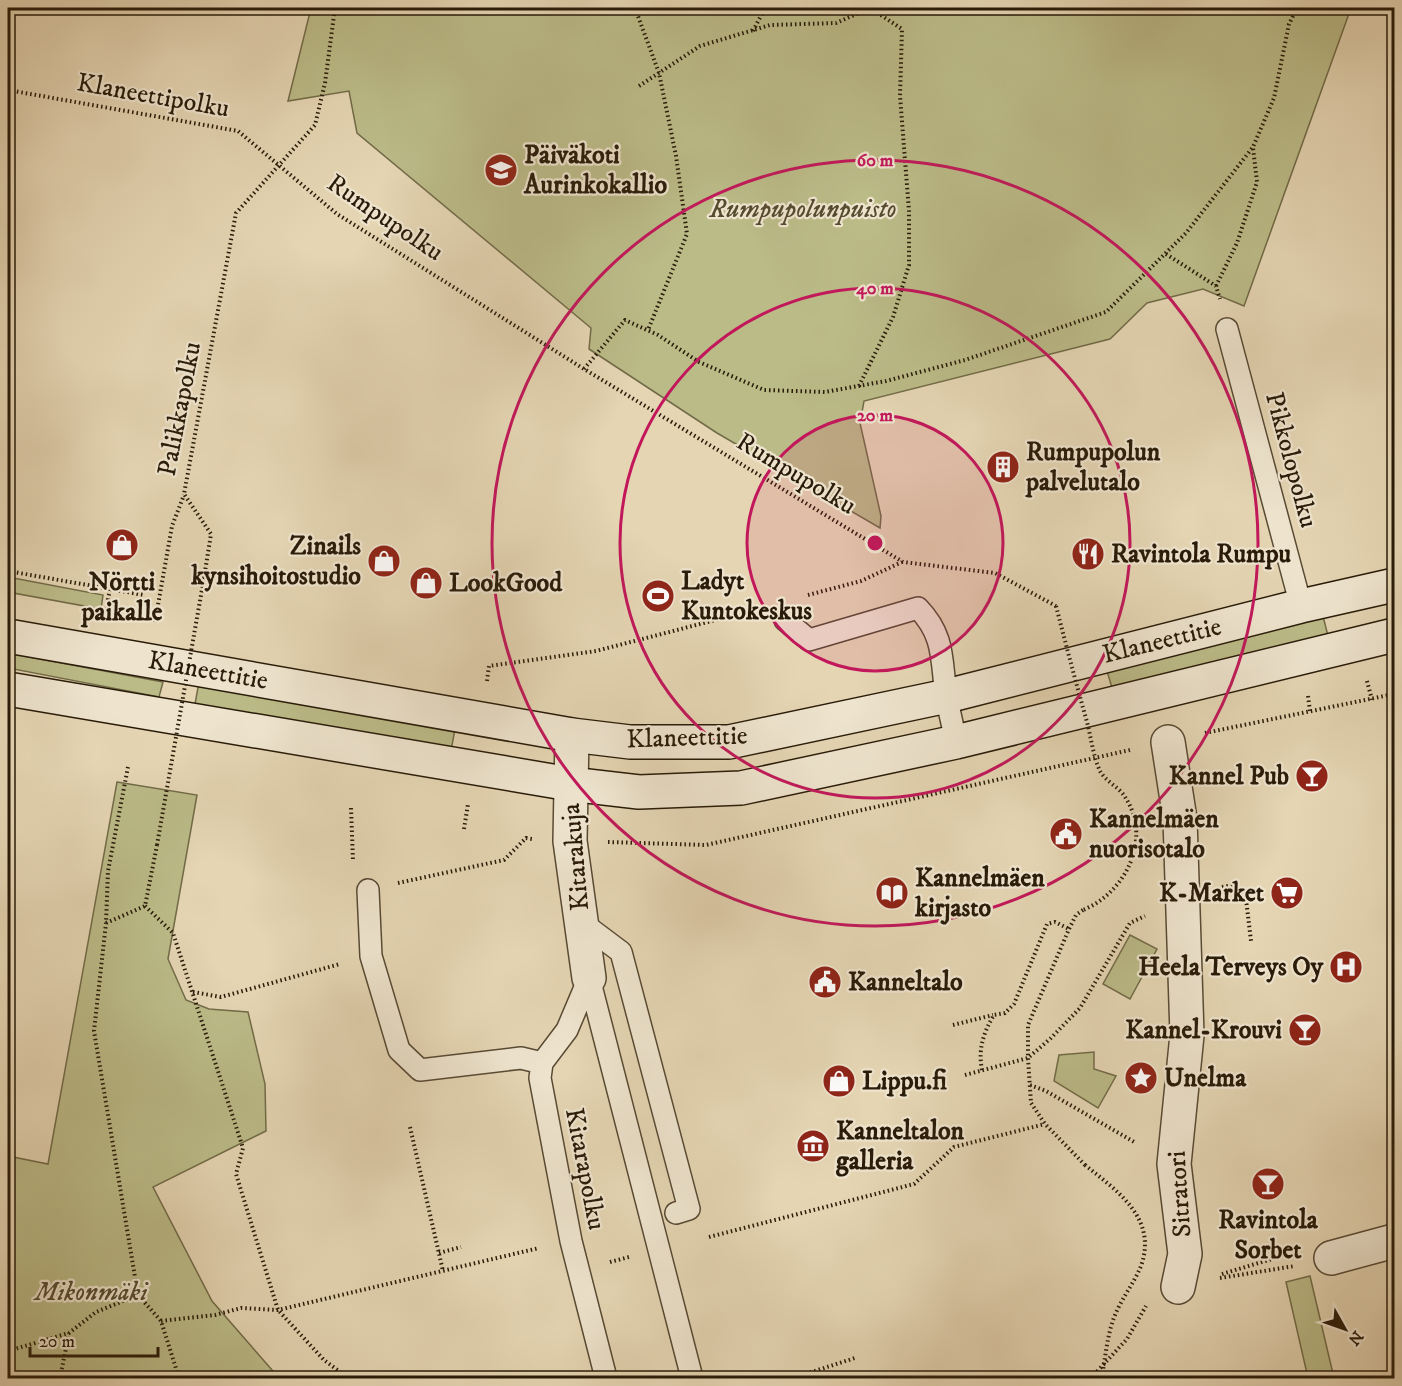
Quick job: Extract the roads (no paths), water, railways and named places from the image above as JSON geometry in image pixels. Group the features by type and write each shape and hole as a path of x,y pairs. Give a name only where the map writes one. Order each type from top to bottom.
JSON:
{"street":[{"name":"Klaneettitie","path":"8,636 572,735 630,742 729,742 947,696 1301,606 1395,585"},
{"name":"Klaneettitie","path":"8,689 570,784 639,792 741,788 956,742 1395,635"},
{"name":"Kitarakuja","path":"572,735 570,841 589,978"},
{"name":"Sitratori","path":"1168,742 1180,819 1187,1035 1174,1164 1185,1254 1178,1287"},
{"path":"1317,1254 1395,1241"}],"lane":[{"name":"Pikkolopolku","path":"1227,328 1301,606"},
{"path":"785,620 808,640 918,608 931,622 940,642 956,742"},
{"path":"368,890 372,956 399,1050 420,1070 521,1058 542,1063 567,1030 589,978"},
{"path":"581,922 621,952 689,1209 676,1213"},
{"path":"589,978 613,1080 692,1378"},
{"name":"Kitarapolku","path":"542,1063 540,1078 571,1241 606,1378"}],"place":[{"name":"Päiväkoti Aurinkokallio","path":"501,170"},
{"name":"Rumpupolun palvelutalo","path":"1003,467"},
{"name":"Nörtti paikalle","path":"122,545"},
{"name":"Ravintola Rumpu","path":"1088,554"},
{"name":"Zinails kynsihoitostudio","path":"384,561"},
{"name":"LookGood","path":"426,583"},
{"name":"Ladyt Kuntokeskus","path":"658,596"},
{"name":"Kannel Pub","path":"1312,776"},
{"name":"Kannelmäen nuorisotalo","path":"1066,834"},
{"name":"Kannelmäen kirjasto","path":"892,893"},
{"name":"K-Market","path":"1287,893"},
{"name":"Heela Terveys Oy","path":"1346,967"},
{"name":"Kanneltalo","path":"825,982"},
{"name":"Kannel-Krouvi","path":"1305,1030"},
{"name":"Unelma","path":"1141,1078"},
{"name":"Lippu.fi","path":"839,1081"},
{"name":"Kanneltalon galleria","path":"813,1146"},
{"name":"Ravintola Sorbet","path":"1268,1184"}],"park label":[{"name":"Rumpupolunpuisto","path":"803,209"},
{"name":"Mikonmäki","path":"91,1292"}]}
